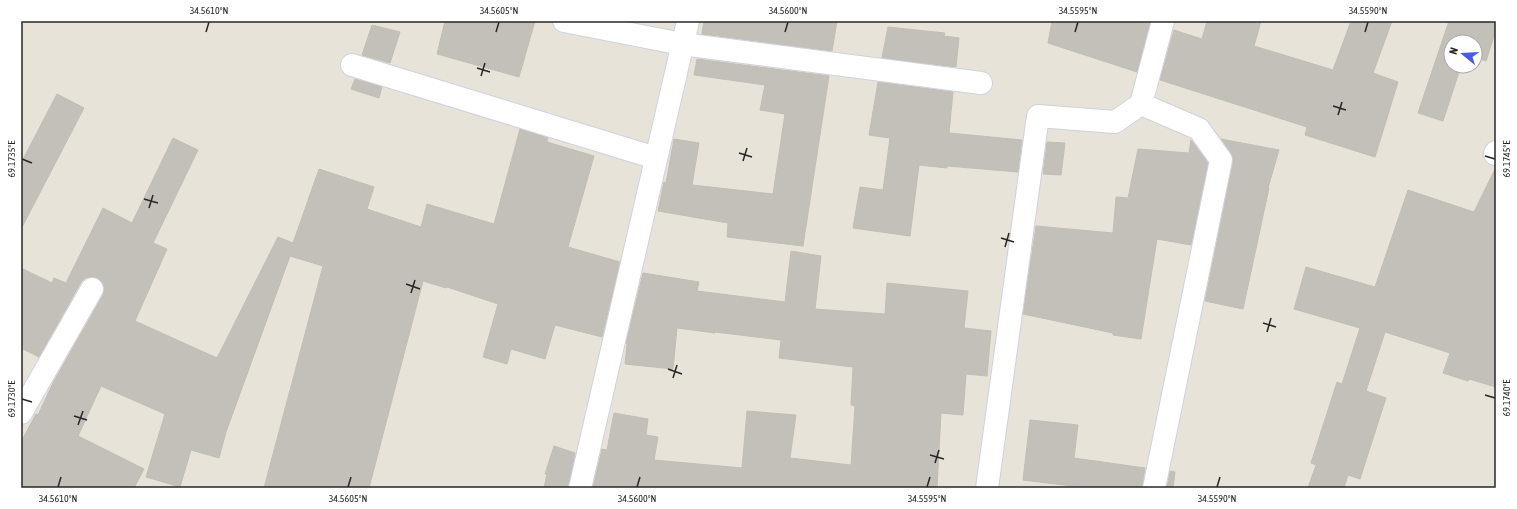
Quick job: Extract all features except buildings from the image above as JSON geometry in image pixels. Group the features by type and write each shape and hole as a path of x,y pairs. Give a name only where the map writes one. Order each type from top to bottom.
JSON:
{"street":[{"path":"564,21 682,44 981,83"},
{"path":"580,488 688,21"},
{"path":"987,488 1038,116 1115,122 1141,104 1163,21"},
{"path":"352,65 656,158"},
{"path":"1141,104 1199,129 1220,160 1154,488"},
{"path":"21,413 92,288"}]}
